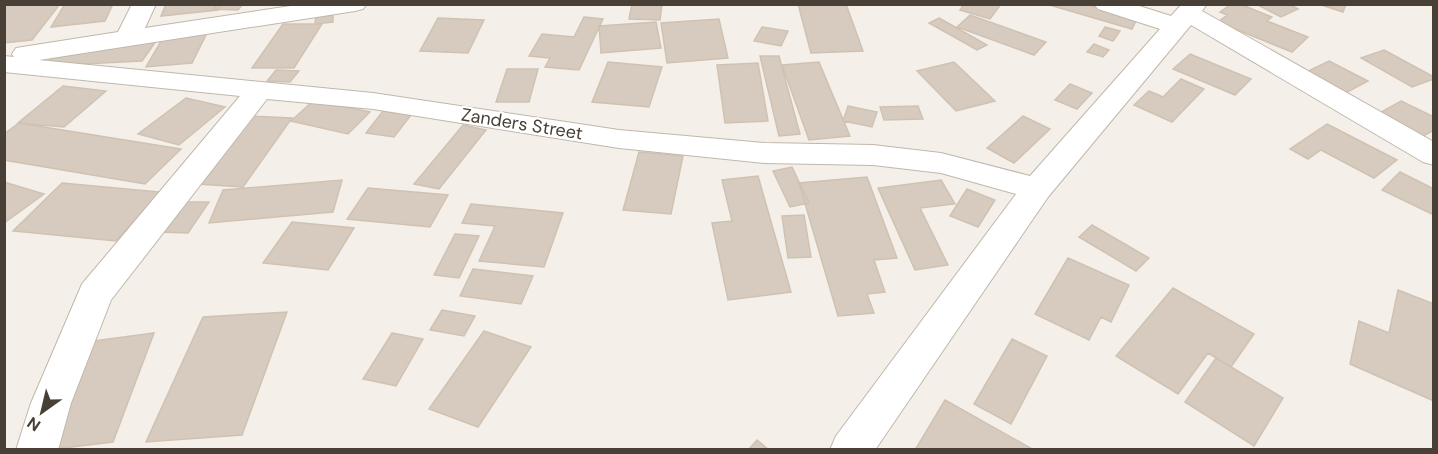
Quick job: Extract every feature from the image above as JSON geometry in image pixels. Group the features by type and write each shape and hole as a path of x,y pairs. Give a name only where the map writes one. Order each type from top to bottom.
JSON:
{"street":[{"path":"127,39 144,4"},
{"path":"4,57 355,4"},
{"path":"1106,4 1186,15 1434,155"},
{"path":"851,450 1037,189 1186,15"},
{"name":"Zanders Street","path":"4,64 373,101 619,139 765,153 873,155 941,163 1037,189"},
{"path":"37,450 51,403 95,294 260,89"}],"building":[{"path":"4,4 60,4 32,40 4,43"},
{"path":"65,4 113,4 105,21 51,27"},
{"path":"166,4 220,4 218,10 161,16"},
{"path":"218,4 243,4 238,10 213,9"},
{"path":"632,4 662,4 660,20 629,19"},
{"path":"798,4 846,4 863,51 811,53"},
{"path":"964,4 1001,4 990,19 960,10"},
{"path":"1046,4 1085,4 1137,19 1132,29"},
{"path":"1231,4 1240,4 1272,17 1267,21 1308,37 1292,52 1218,22 1227,15 1220,12"},
{"path":"1256,4 1289,4 1298,9 1281,17"},
{"path":"1318,4 1346,4 1343,12"},
{"path":"333,12 333,22 315,24 316,15"},
{"path":"970,15 1046,42 1034,55 957,27"},
{"path":"584,17 603,19 579,70 545,67 550,58 529,56 542,34 574,37"},
{"path":"438,18 484,20 468,53 420,51"},
{"path":"939,18 987,45 977,50 929,23"},
{"path":"719,19 728,58 667,63 661,23"},
{"path":"656,22 661,48 601,53 599,26"},
{"path":"283,24 322,24 294,68 252,68"},
{"path":"762,27 788,31 781,46 754,41"},
{"path":"1105,27 1120,31 1113,41 1099,36"},
{"path":"207,33 192,63 146,67 164,36"},
{"path":"159,37 142,61 44,66 58,51"},
{"path":"1094,44 1109,50 1103,57 1087,52"},
{"path":"1384,50 1434,79 1412,87 1361,58"},
{"path":"1190,54 1251,79 1235,95 1173,69"},
{"path":"760,56 779,56 800,134 779,136"},
{"path":"1329,61 1368,81 1340,96 1300,75"},
{"path":"608,62 662,67 649,107 592,102"},
{"path":"819,62 850,136 809,140 782,65"},
{"path":"954,62 995,101 956,111 917,71"},
{"path":"758,63 768,121 725,123 717,65"},
{"path":"507,69 538,69 529,102 496,102"},
{"path":"276,70 299,71 290,82 267,81"},
{"path":"1181,79 1204,89 1172,122 1134,105 1149,91 1163,97"},
{"path":"1070,84 1092,93 1077,109 1055,100"},
{"path":"63,86 106,91 64,127 18,123"},
{"path":"186,98 225,107 179,145 138,134"},
{"path":"314,100 370,112 348,134 291,121"},
{"path":"1401,101 1434,117 1434,130 1418,139 1374,116"},
{"path":"848,106 877,112 872,127 843,121"},
{"path":"918,106 923,119 884,120 880,107"},
{"path":"383,111 411,115 394,137 366,133"},
{"path":"249,116 292,118 243,187 197,184"},
{"path":"1023,116 1050,129 1014,163 987,148"},
{"path":"19,123 181,149 145,184 4,160 4,134"},
{"path":"1327,124 1397,160 1374,178 1321,150 1308,159 1290,149"},
{"path":"463,125 486,130 439,189 414,184"},
{"path":"639,152 683,156 671,214 623,210"},
{"path":"792,167 809,203 790,207 773,171"},
{"path":"1400,172 1434,189 1434,215 1382,190"},
{"path":"758,176 791,292 728,300 712,223 732,221 722,180"},
{"path":"867,177 897,258 874,260 885,292 867,294 874,313 838,316 799,183"},
{"path":"342,180 333,212 209,223 223,190"},
{"path":"941,180 955,204 920,208 948,265 915,270 878,188"},
{"path":"4,182 44,194 4,223"},
{"path":"62,183 160,192 116,241 13,231"},
{"path":"368,188 448,195 430,227 347,219"},
{"path":"967,189 995,200 978,227 950,216"},
{"path":"179,202 209,202 188,233 158,232"},
{"path":"471,204 563,213 544,267 479,261 495,226 462,223"},
{"path":"804,215 811,257 788,258 782,216"},
{"path":"292,222 354,228 328,270 263,263"},
{"path":"1092,225 1149,258 1136,271 1079,237"},
{"path":"455,234 479,236 459,278 434,275"},
{"path":"1068,258 1129,285 1111,322 1101,317 1089,340 1035,314"},
{"path":"473,269 533,276 521,304 460,296"},
{"path":"1173,288 1254,334 1231,367 1208,353 1178,394 1116,356"},
{"path":"1398,290 1434,304 1434,401 1350,364 1359,321 1389,333"},
{"path":"442,310 475,316 464,336 430,330"},
{"path":"287,312 242,435 146,442 203,317"},
{"path":"484,331 531,347 478,427 429,409"},
{"path":"154,333 113,442 46,450 94,341"},
{"path":"392,333 423,339 396,386 363,379"},
{"path":"1012,339 1047,356 1011,424 974,404"},
{"path":"1216,358 1283,398 1254,446 1185,402"},
{"path":"945,400 1034,450 915,450"},
{"path":"757,440 769,450 748,450"}]}
